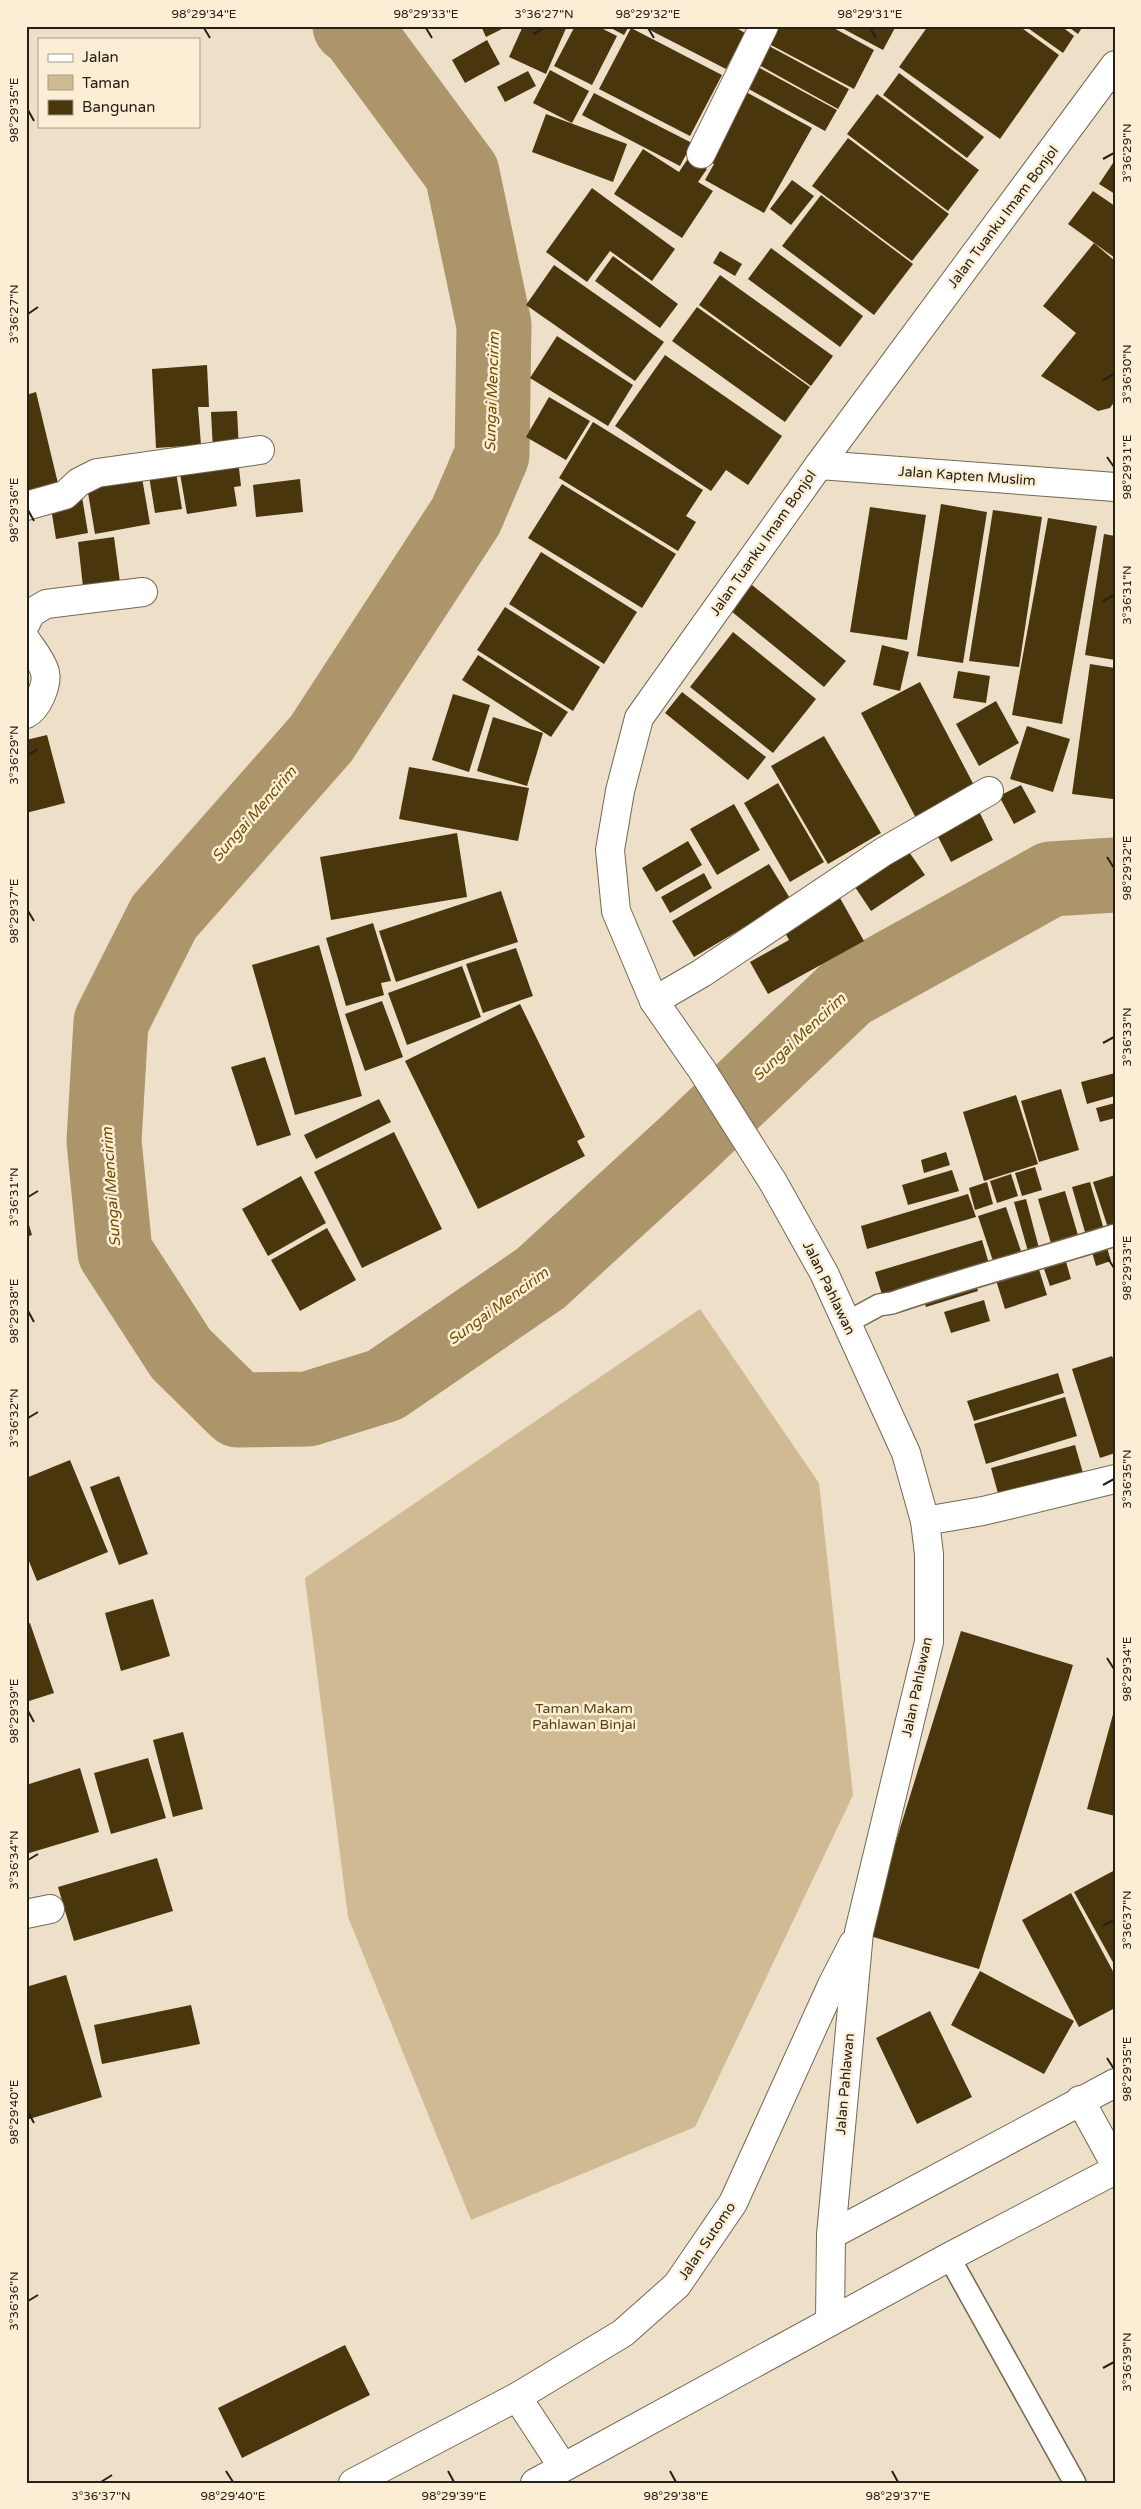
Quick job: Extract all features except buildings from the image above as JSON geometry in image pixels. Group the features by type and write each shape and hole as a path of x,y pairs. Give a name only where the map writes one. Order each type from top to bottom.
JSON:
{"main road":[{"path":"701,154 764,26"},
{"name":"Jalan Tuanku Imam Bonjol","path":"702,1070 654,1001 616,911 610,850 620,791 639,718 818,465 1115,66"},
{"path":"26,506 65,495 79,482 97,473 260,450"},
{"name":"Jalan Kapten Muslim","path":"818,465 1115,486"},
{"path":"26,622 31,613 46,604 144,592"},
{"path":"26,640 45,672 41,696 30,712 26,714"},
{"path":"654,1001 702,973 883,852 989,791"},
{"name":"Jalan Pahlawan","path":"702,1070 773,1182 824,1273 906,1453 924,1521 929,1554 930,1642 859,1932 831,2235 830,2321"},
{"path":"924,1521 983,1511 1115,1479"},
{"name":"Jalan Sutomo","path":"352,2483 517,2397 622,2333 678,2285 733,2203 832,1985 859,1932"},
{"path":"831,2235 1115,2082"},
{"path":"1080,2100 1115,2164"},
{"path":"535,2483 830,2321 1115,2170"},
{"path":"517,2397 563,2468"}],"lane":[{"path":"846,1323 879,1305 974,1275 1038,1259 1115,1235"},
{"path":"949,2257 1075,2483"}],"green space":[{"name":"Taman Makam Pahlawan Binjai","path":"700,1309 819,1483 853,1795 695,2127 471,2220 348,1917 305,1578"}],"waterway":[{"name":"Sungai Mencirim","path":"350,26 357,31 462,173 494,325 492,455 466,516 321,739 164,917 111,1022 104,1141 115,1252 181,1354 238,1410 308,1409 385,1385 541,1278 686,1145 847,992 1051,879 1115,875"}]}
